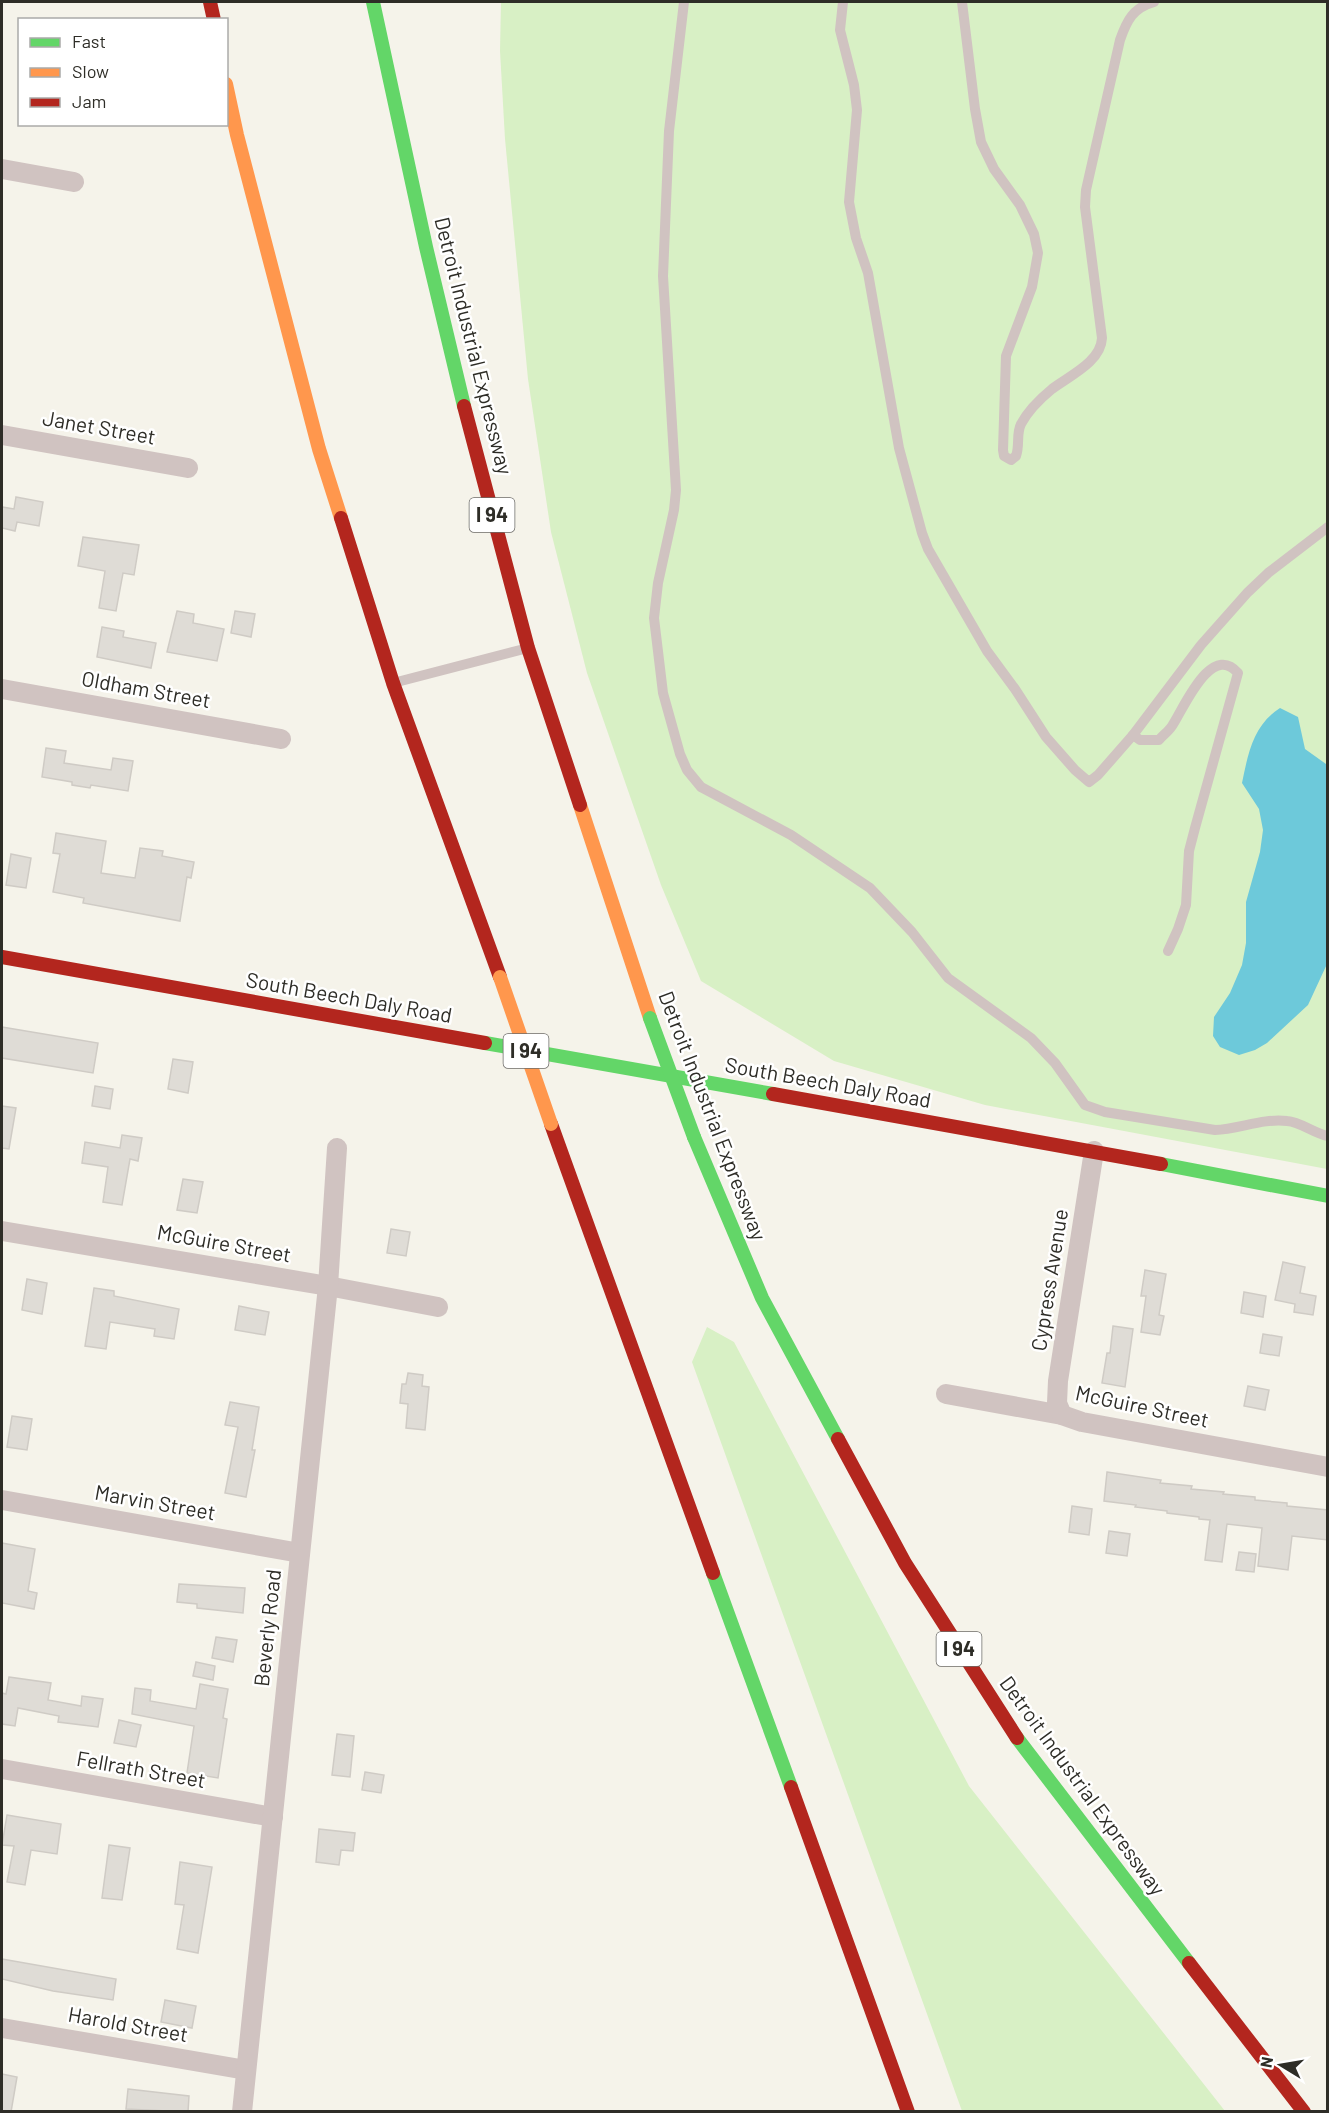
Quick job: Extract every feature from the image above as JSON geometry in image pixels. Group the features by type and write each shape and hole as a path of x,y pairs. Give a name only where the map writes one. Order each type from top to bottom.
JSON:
{"main road":[{"path":"210,2 214,18"},
{"name":"Detroit Industrial Expressway","path":"373,2 476,456 528,648 650,1018 694,1137 762,1298 905,1563 1024,1749 1304,2112"},
{"name":"I 94","path":"228,93 319,449 393,683 908,2112"},
{"name":"South Beech Daly Road","path":"2,957 1094,1151 1328,1196"}],"street":[{"path":"2,169 75,182"},
{"name":"Janet Street","path":"2,435 189,468"},
{"name":"Oldham Street","path":"2,689 281,740"},
{"name":"Beverly Road","path":"242,2112 328,1286 337,1148"},
{"name":"Cypress Avenue","path":"1062,1415 1057,1403 1058,1381 1094,1151"},
{"name":"McGuire Street","path":"2,1231 438,1307"},
{"name":"McGuire Street","path":"946,1394 1062,1415 1082,1422 1328,1467"},
{"name":"Marvin Street","path":"2,1500 300,1552"},
{"name":"Fellrath Street","path":"2,1769 273,1817"},
{"name":"Harold Street","path":"2,2028 246,2070"}],"lane":[{"path":"684,2 669,131 663,276 676,490 674,510 658,583 654,618 663,693 680,754 687,770 701,787 791,835 870,888 912,932 948,978 1044,1049 1085,1105 1105,1112 1215,1130 1274,1120 1289,1121 1328,1136"},
{"path":"843,2 842,39 857,103 849,202 850,215 868,273 899,448 922,533 928,549 987,651 1046,737 1075,770 1089,782 1098,775 1133,735 1201,645 1248,592 1268,573 1328,527"},
{"path":"962,2 981,142 994,169 1020,204 1034,234 1038,253 1032,287 1006,356 1003,450 1004,456 1011,460 1016,456 1018,434 1026,417 1043,396 1089,361 1100,349 1101,338 1085,207 1086,190 1120,40 1126,23 1140,7 1154,2"},
{"path":"393,683 528,648"},
{"path":"1133,735 1140,740 1159,740 1171,727 1196,683 1206,674 1224,664 1232,666 1238,673 1194,828 1186,905 1168,951"}],"green space":[{"path":"501,2 1327,2 1327,1169 985,1105 834,1061 701,981 661,885 587,673 551,532 528,379 505,139 500,51"},
{"path":"707,1327 734,1342 969,1786 1225,2111 962,2111 692,1362"}],"water":[{"path":"1280,708 1298,717 1305,749 1327,767 1327,964 1308,1005 1267,1043 1239,1055 1220,1047 1213,1036 1214,1017 1230,993 1242,965 1246,943 1246,902 1260,852 1263,830 1259,809 1242,783 1244,772 1258,732 1271,715"}],"building":[{"path":"16,497 43,502 39,526 17,522 15,531 2,528 2,507 14,509"},
{"path":"83,537 139,545 134,575 123,573 116,611 99,608 105,571 78,566"},
{"path":"177,611 194,614 193,623 224,629 217,661 167,652"},
{"path":"235,611 255,614 251,637 231,633"},
{"path":"102,627 124,631 123,637 156,643 151,668 97,657"},
{"path":"46,748 66,751 64,763 111,770 113,758 133,761 128,791 91,785 90,788 72,785 72,782 42,777"},
{"path":"56,833 106,841 101,873 135,878 140,848 163,851 162,856 194,862 191,878 187,877 180,921 83,903 84,898 53,892 60,854 53,853"},
{"path":"11,854 31,858 26,888 6,885"},
{"path":"2,1027 98,1043 93,1073 2,1058"},
{"path":"173,1059 193,1062 188,1093 168,1089"},
{"path":"95,1086 113,1089 110,1109 92,1106"},
{"path":"2,1106 16,1108 9,1149 2,1148"},
{"path":"122,1135 142,1138 138,1161 130,1159 122,1205 103,1202 108,1167 82,1163 85,1142 120,1148"},
{"path":"183,1179 203,1182 197,1213 177,1210"},
{"path":"391,1229 410,1232 406,1256 387,1253"},
{"path":"1283,1262 1305,1267 1300,1293 1316,1296 1313,1315 1294,1312 1295,1304 1275,1300"},
{"path":"1145,1270 1166,1274 1159,1315 1164,1316 1160,1335 1141,1332 1146,1296 1141,1296"},
{"path":"27,1279 47,1283 42,1314 22,1310"},
{"path":"94,1288 114,1291 114,1296 179,1309 174,1339 154,1336 155,1329 110,1322 106,1349 85,1346"},
{"path":"1244,1292 1266,1296 1263,1317 1241,1313"},
{"path":"239,1306 269,1312 265,1335 235,1330"},
{"path":"1113,1326 1133,1329 1125,1387 1102,1383 1107,1353 1110,1353"},
{"path":"1263,1334 1282,1337 1279,1356 1260,1353"},
{"path":"408,1373 423,1375 422,1386 429,1387 425,1430 406,1428 408,1404 400,1403 402,1384 406,1384"},
{"path":"1248,1386 1269,1390 1265,1410 1244,1406"},
{"path":"230,1402 259,1407 252,1450 255,1450 246,1497 225,1493 238,1427 225,1425"},
{"path":"12,1416 32,1419 27,1450 7,1447"},
{"path":"1107,1472 1161,1480 1160,1483 1192,1486 1191,1489 1287,1503 1287,1506 1328,1510 1328,1540 1292,1536 1288,1570 1258,1566 1262,1528 1227,1524 1222,1562 1205,1560 1210,1520 1104,1501"},
{"path":"1072,1506 1092,1509 1089,1535 1069,1532"},
{"path":"1109,1531 1130,1534 1127,1556 1106,1553"},
{"path":"2,1543 35,1549 28,1591 37,1593 34,1609 2,1603"},
{"path":"1239,1552 1256,1554 1254,1572 1236,1570"},
{"path":"179,1584 245,1588 243,1613 197,1608 197,1604 177,1602"},
{"path":"216,1637 237,1640 233,1662 212,1658"},
{"path":"196,1662 215,1666 213,1680 193,1676"},
{"path":"9,1677 51,1683 48,1700 81,1706 82,1696 103,1699 98,1727 58,1722 59,1716 18,1708 15,1726 2,1724 2,1693 6,1694"},
{"path":"200,1684 228,1689 223,1718 227,1719 218,1778 187,1773 194,1726 132,1714 135,1688 151,1690 150,1701 196,1709"},
{"path":"119,1720 141,1725 136,1747 114,1743"},
{"path":"337,1734 354,1736 350,1777 332,1775"},
{"path":"365,1772 384,1775 381,1793 362,1790"},
{"path":"7,1815 61,1824 57,1854 31,1850 25,1885 7,1882 14,1846 2,1845"},
{"path":"319,1829 355,1833 353,1851 341,1850 339,1865 316,1862"},
{"path":"109,1845 130,1848 122,1900 102,1898"},
{"path":"180,1862 212,1867 198,1953 177,1949 184,1905 175,1904"},
{"path":"2,1959 116,1979 113,2000 53,1991 2,1979"},
{"path":"165,2000 196,2006 192,2028 161,2022"},
{"path":"2,2074 17,2077 11,2112 2,2112"},
{"path":"128,2089 189,2096 188,2112 126,2109"}],"traffic: fast":[{"path":"373,2 426,247 464,406"},
{"path":"650,1018 694,1137"},
{"path":"485,1043 773,1094"},
{"path":"694,1137 762,1298 838,1439"},
{"path":"1161,1164 1328,1196"},
{"path":"713,1573 791,1787"},
{"path":"1017,1738 1189,1963"}],"traffic: slow":[{"path":"228,93 319,449 341,518"},
{"path":"580,805 650,1018"},
{"path":"500,977 551,1124"}],"traffic: jam":[{"path":"210,2 214,18"},
{"path":"464,406 528,648 580,805"},
{"path":"341,518 393,683 500,977"},
{"path":"2,957 485,1043"},
{"path":"773,1094 1161,1164"},
{"path":"551,1124 713,1573"},
{"path":"838,1439 905,1563 1017,1738"},
{"path":"791,1787 908,2112"},
{"path":"1189,1963 1304,2112"}]}
